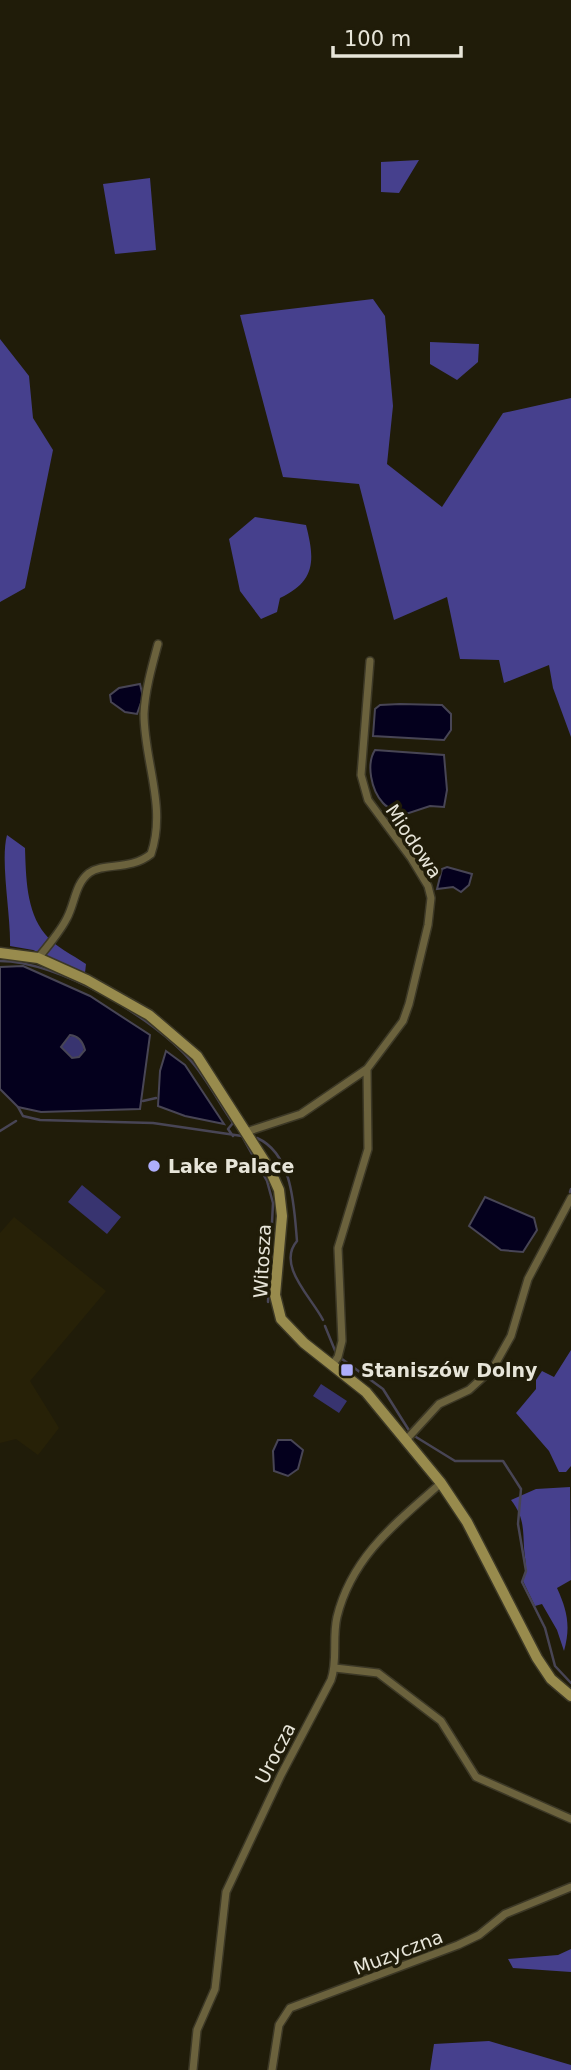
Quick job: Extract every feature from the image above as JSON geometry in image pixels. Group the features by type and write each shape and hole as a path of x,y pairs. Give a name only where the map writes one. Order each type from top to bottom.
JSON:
{"street":[{"path":"37,958 68,917 79,883 85,876 95,869 124,867 151,854 156,839 157,805 145,714 158,644"},
{"name":"Miodowa","path":"246,1132 302,1114 367,1069 407,1012 430,905 424,879 368,800 360,775 363,726 370,686 370,661"},
{"name":"Witosza","path":"0,953 37,958 88,980 169,1029 197,1056 270,1170 279,1191 282,1216 275,1295 281,1319 304,1343 366,1392 441,1483 467,1522 537,1658 551,1679 571,1696"},
{"path":"333,1364 338,1357 342,1341 338,1248 366,1163 370,1080 367,1069"},
{"path":"406,1440 439,1404 469,1390 493,1368 510,1336 528,1279 571,1198"},
{"name":"Urocza","path":"193,2070 197,2030 215,1989 226,1892 335,1668 333,1647 336,1620 355,1572 377,1540 441,1483"},
{"path":"335,1668 378,1673 441,1721 476,1777 571,1819"},
{"name":"Muzyczna","path":"272,2070 279,2025 290,2008 458,1945 479,1934 505,1914 571,1887"}],"shaded area":[{"path":"419,160 399,193 381,192 381,162"},
{"path":"150,178 156,250 115,254 103,184"},
{"path":"373,299 385,316 393,406 387,464 442,507 503,413 571,398 571,737 553,688 549,665 504,683 499,660 460,659 447,597 394,620 359,484 283,477 240,315"},
{"path":"0,339 29,376 33,418 53,450 25,588 0,602"},
{"path":"430,342 479,344 478,362 457,380 430,364"},
{"path":"255,517 306,525 311,549 310,568 301,584 280,598 277,612 261,619 240,591 229,539"},
{"path":"7,835 25,848 28,893 39,925 54,943 86,964 85,973 33,950 10,946 5,873"},
{"path":"73,1036 81,1039 84,1047 81,1055 73,1058 65,1055 62,1047 65,1039"},
{"path":"82,1185 121,1217 107,1234 68,1202"},
{"path":"14,1217 106,1291 30,1381 59,1428 38,1455 16,1439 0,1443 0,1233"},
{"path":"571,1350 571,1466 566,1472 559,1472 549,1451 516,1413 536,1389 536,1380 542,1371 554,1377"},
{"path":"321,1384 347,1401 339,1413 313,1396"},
{"path":"570,1487 571,1580 557,1588 567,1618 564,1651 557,1630 542,1604 535,1606 523,1581 526,1568 523,1529 521,1517 511,1500 536,1489"},
{"path":"571,1949 571,1972 513,1968 508,1959 558,1955"},
{"path":"489,2041 571,2065 571,2070 430,2070 434,2044"}],"water":[{"path":"140,684 143,697 137,714 125,712 111,702 110,695 119,688"},
{"path":"380,705 442,705 451,714 451,730 444,740 373,736 375,709"},
{"path":"375,750 444,755 447,790 444,807 430,806 403,815 385,805 375,791 371,777 371,762"},
{"path":"447,867 472,874 469,885 461,892 453,887 437,889 442,869"},
{"path":"23,966 90,996 150,1035 140,1109 41,1112 18,1107 0,1089 0,967","holes":["70,1035 83,1044 85,1050 79,1057 72,1058 61,1047"]},
{"path":"166,1051 185,1065 224,1124 185,1116 158,1106 160,1071"},
{"path":"485,1197 534,1218 537,1230 523,1252 501,1250 469,1226"},
{"path":"278,1440 291,1440 303,1450 298,1469 288,1476 274,1471 273,1451"}],"waterway":[{"path":"0,961 23,963 76,981 129,1010 153,1027 174,1044 202,1075 233,1123 228,1129 233,1136"},
{"path":"143,1101 156,1098"},
{"path":"18,1107 23,1116 40,1120 153,1123 242,1136 267,1181 273,1203 268,1302"},
{"path":"0,1131 16,1121"},
{"path":"257,1138 269,1146 285,1169 293,1198 296,1227 297,1241 291,1260 293,1271 323,1320"},
{"path":"325,1326 336,1353"},
{"path":"342,1359 383,1389 410,1432"},
{"path":"416,1437 455,1461 503,1461 521,1489 518,1524 526,1571 522,1582 545,1628 555,1666 571,1683"}],"place":[{"name":"Lake Palace","path":"154,1166"},
{"name":"Staniszów Dolny","path":"347,1370"}]}
